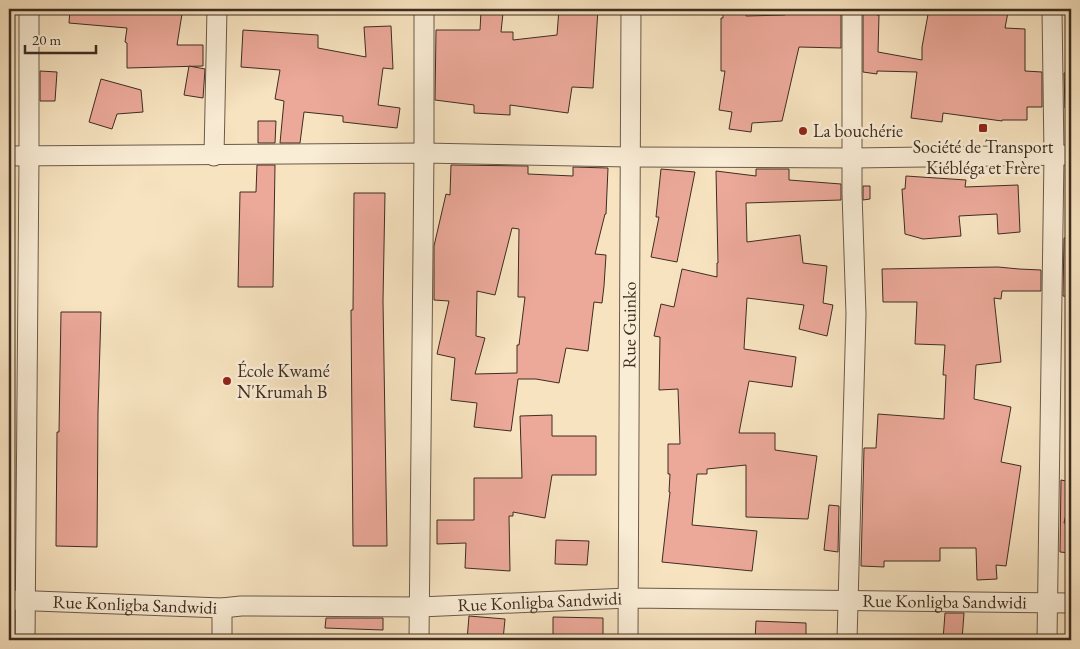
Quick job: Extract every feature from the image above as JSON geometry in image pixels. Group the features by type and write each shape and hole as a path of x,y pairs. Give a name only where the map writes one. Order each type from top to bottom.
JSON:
{"street":[{"path":"25,640 17,600 29,157 29,9"},
{"path":"214,156 217,9"},
{"path":"419,640 424,9"},
{"name":"Rue Guinko","path":"628,640 632,9"},
{"path":"847,640 856,314 852,193 852,9"},
{"path":"1048,640 1062,155 1052,9"},
{"path":"9,156 424,153 630,157 853,158 1062,155"},
{"name":"Rue Konligba Sandwidi","path":"17,600 222,608 241,606 420,608 628,598 1071,603"},
{"path":"222,608 222,640"}],"building":[{"path":"70,9 144,9 182,14 177,45 203,45 203,66 127,68 127,43 125,42 127,28 69,23"},
{"path":"559,9 598,9 593,88 572,87 568,113 510,105 510,115 474,113 474,105 435,100 436,30 480,30 481,11 503,13 501,32 513,32 513,40 557,35"},
{"path":"723,9 747,9 746,16 785,15 785,9 841,9 841,48 799,47 782,121 752,123 751,132 729,129 732,112 719,110 725,71 721,71 721,18 723,18"},
{"path":"863,9 877,9 877,15 879,15 878,52 922,60 922,47 929,9 980,9 1008,12 1005,28 1025,29 1025,71 1042,72 1042,107 1027,107 1027,120 1002,121 943,113 942,122 911,118 917,72 877,71 877,74 863,72"},
{"path":"391,26 393,69 383,68 378,105 400,108 397,128 343,122 343,116 304,112 300,143 280,143 284,101 275,99 280,70 241,67 243,30 318,35 318,48 366,57 364,27"},
{"path":"189,66 205,69 203,98 184,95"},
{"path":"40,71 57,72 55,101 40,101"},
{"path":"1064,73 1071,73 1071,109 1065,108"},
{"path":"101,79 141,90 143,112 117,114 112,129 89,122"},
{"path":"258,121 276,121 275,143 258,143"},
{"path":"257,165 275,165 273,287 238,287 240,192 256,192"},
{"path":"451,165 528,166 528,174 573,176 573,167 608,168 606,214 595,254 606,255 604,286 602,303 594,302 588,351 566,348 559,383 536,379 518,379 511,431 474,427 477,403 451,400 455,358 437,354 449,301 434,300 434,246 446,194 450,195","holes":["512,228 519,229 518,297 525,297 519,345 517,345 517,373 475,374 485,338 476,336 477,291 495,295"]},
{"path":"661,169 695,172 677,262 651,257 659,217 656,217"},
{"path":"756,169 789,169 789,180 841,184 841,200 746,203 747,242 800,235 803,263 827,266 823,303 833,305 827,336 799,329 804,305 747,298 744,349 796,357 792,387 749,381 739,433 775,433 775,450 817,456 808,519 746,517 746,465 707,469 707,474 697,474 692,525 757,531 752,571 662,562 670,492 668,444 680,444 678,389 659,390 660,337 654,336 661,304 674,307 682,269 717,277 716,171 756,176"},
{"path":"906,176 966,180 965,187 1018,185 1020,232 998,234 997,214 959,216 961,236 923,239 905,234 902,189 905,189"},
{"path":"863,186 870,186 870,199 863,200"},
{"path":"354,193 385,193 383,301 387,546 353,546 351,310 353,310"},
{"path":"1064,238 1071,238 1071,297 1063,296"},
{"path":"998,267 1041,270 1041,291 1002,291 1001,299 994,298 1001,362 976,365 974,399 1011,407 1001,462 1021,466 1006,566 996,565 997,579 977,580 976,548 940,548 940,561 884,561 884,567 861,566 864,448 876,448 878,414 944,419 946,375 943,375 945,345 915,344 917,302 883,302 882,269"},
{"path":"61,312 101,312 97,547 56,546"},
{"path":"552,415 552,436 596,436 596,475 552,475 545,518 513,512 513,516 509,516 510,571 465,568 466,543 437,544 437,520 474,520 474,478 522,478 520,416"},
{"path":"1061,480 1071,482 1071,493 1064,523 1071,524 1070,553 1060,552"},
{"path":"829,505 839,506 838,552 824,550"},
{"path":"556,540 589,541 587,565 555,564"},
{"path":"945,613 964,613 962,640 943,640"},
{"path":"469,616 505,619 503,640 467,640"},
{"path":"553,617 603,618 603,640 553,638"},
{"path":"326,618 383,618 383,630 325,628"},
{"path":"756,621 806,623 806,640 755,640"}],"place":[{"name":"Société de Transport Kiébléga et Frère","path":"983,128"},
{"name":"La bouchérie","path":"803,131"},
{"name":"École Kwamé N'Krumah B","path":"227,381"}]}
